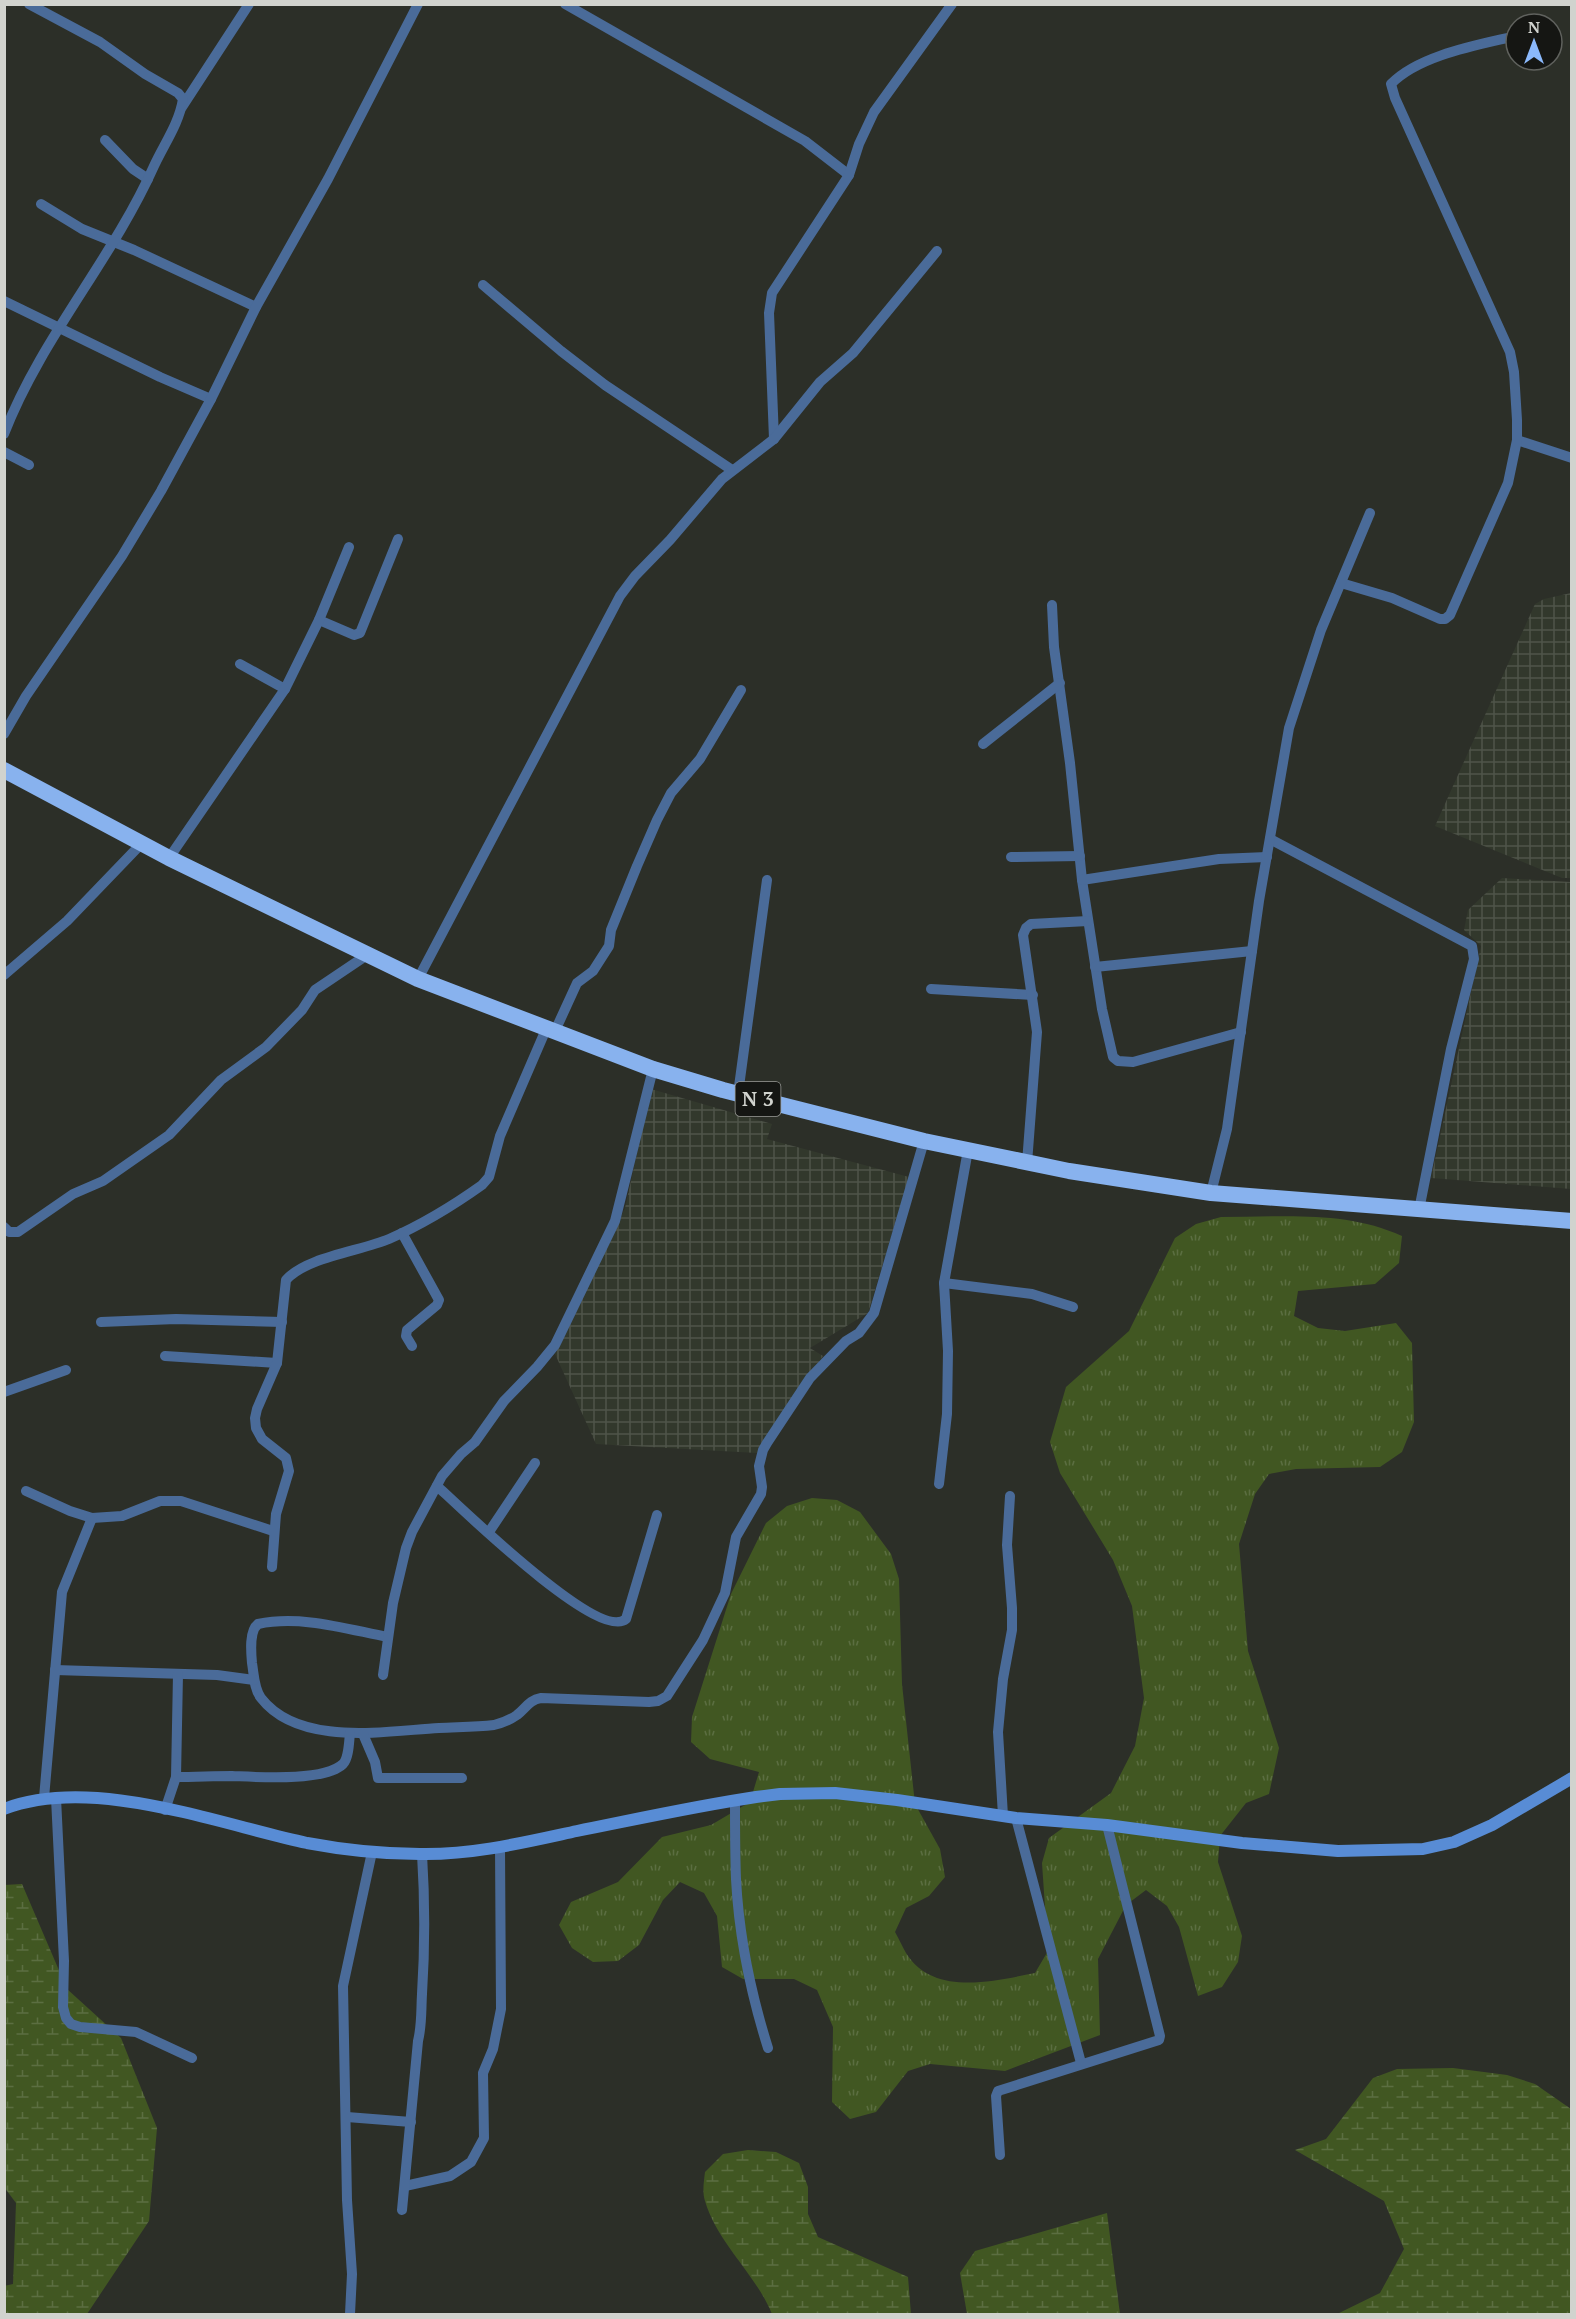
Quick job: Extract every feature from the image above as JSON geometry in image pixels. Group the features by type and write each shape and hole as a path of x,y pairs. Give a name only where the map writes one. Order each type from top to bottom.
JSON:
{"highway":[{"name":"N 3","path":"4,770 169,858 418,979 653,1069 738,1094 924,1141 1027,1163 1210,1193 1572,1221"}],"main road":[{"path":"4,1809 50,1798 102,1798 309,1843 372,1852 422,1854 500,1848 735,1800 780,1794 835,1794 897,1800 1016,1818 1107,1825 1242,1843 1338,1851 1423,1849 1454,1842 1492,1825 1572,1778"}],"street":[{"path":"4,434 15,406 58,328 142,194 176,124 183,99 178,93 145,74 100,42 29,4"},
{"path":"182,107 249,4"},
{"path":"4,734 26,696 122,556 161,491 211,399 256,307 328,179 418,4"},
{"path":"565,4 805,141 849,175"},
{"path":"774,439 770,313 772,293 849,175 859,144 874,112 952,4"},
{"path":"1341,583 1400,602 1440,620 1445,620 1450,615 1508,483 1517,440 1514,372 1510,352 1395,98 1391,84 1408,70 1425,62 1504,39"},
{"path":"105,140 133,169 148,179"},
{"path":"41,204 82,229 256,307"},
{"path":"418,979 620,596 635,576 670,540 722,479 774,439 820,382 853,353 937,251"},
{"path":"483,285 605,385 732,470"},
{"path":"4,301 160,377 211,399"},
{"path":"1517,440 1572,458"},
{"path":"4,452 29,465"},
{"path":"1210,1193 1227,1129 1252,951 1289,728 1321,630 1370,513"},
{"path":"319,620 354,635 360,633 398,539"},
{"path":"169,858 285,689 304,646 319,620 349,547"},
{"path":"1052,605 1051,621 1082,880 1095,967 1113,1057 1118,1061 1133,1062 1240,1032"},
{"path":"240,664 285,689"},
{"path":"983,744 1060,683"},
{"path":"272,1567 273,1531 289,1471 281,1453 262,1439 256,1428 255,1418 277,1363 286,1280 292,1273 308,1265 402,1233 472,1193 489,1177 500,1136 551,1029 577,983 593,971 609,946 611,930 671,793 700,759 741,690"},
{"path":"1270,839 1472,946 1474,959 1451,1049 1419,1210"},
{"path":"4,975 67,921 142,843"},
{"path":"1011,857 1080,856"},
{"path":"1082,880 1219,859 1267,857"},
{"path":"738,1094 767,880"},
{"path":"1027,1163 1037,1032 1023,935 1031,924 1088,921"},
{"path":"1095,967 1252,951"},
{"path":"4,1227 9,1232 18,1232 73,1194 104,1181 169,1135 221,1080 266,1047 302,1010 315,990 367,955"},
{"path":"931,989 1033,995"},
{"path":"383,1675 405,1548 412,1532 442,1476 483,1432 504,1401 555,1345 615,1221 653,1069"},
{"path":"388,1637 311,1623 258,1624 253,1631 252,1658 254,1680 260,1697 287,1720 327,1730 363,1734 494,1725 505,1722 517,1715 531,1701 541,1698 649,1702 658,1701 667,1696 703,1640 725,1593 736,1538 761,1494 759,1466 763,1450 810,1378 846,1341 859,1333 874,1313 924,1141"},
{"path":"939,1484 947,1414 948,1351 944,1283 968,1150"},
{"path":"402,1233 439,1300 437,1305 407,1330 406,1336 412,1346"},
{"path":"944,1283 1032,1294 1073,1307"},
{"path":"101,1322 176,1319 282,1322"},
{"path":"165,1356 277,1363"},
{"path":"4,1392 66,1370"},
{"path":"489,1532 535,1463"},
{"path":"437,1486 557,1592 596,1616 613,1623 622,1623 626,1619 651,1543 657,1515"},
{"path":"26,1491 70,1511 92,1518 122,1516 160,1501 181,1501 273,1531"},
{"path":"1003,1816 998,1732 1003,1679 1012,1630 1007,1545 1010,1496"},
{"path":"92,1518 62,1592 55,1670 50,1798 64,1961 63,2007 66,2018 71,2024 80,2027 136,2032 192,2058"},
{"path":"55,1670 178,1674 254,1680"},
{"path":"165,1810 176,1777 178,1674"},
{"path":"176,1777 232,1776 276,1779 308,1776 336,1768 345,1760 350,1732"},
{"path":"363,1734 375,1762 378,1778 462,1778"},
{"path":"735,1800 736,1881 745,1957 753,2002 768,2048"},
{"path":"1016,1818 1081,2063"},
{"path":"1000,2154 996,2096 998,2091 1081,2063 1156,2042 1160,2036 1107,1825"},
{"path":"405,2186 450,2176 471,2162 484,2138 483,2073 493,2049 501,2009 500,1848"},
{"path":"350,2314 352,2274 347,2200 343,1986 372,1852"},
{"path":"402,2210 418,2041 422,2026 425,1924 422,1854"},
{"path":"347,2116 411,2122"}],"shaded area":[{"path":"1571,593 1572,878 1562,878 1435,826 1535,604 1544,599"},
{"path":"1502,878 1571,882 1571,1189 1431,1178 1481,946 1464,930 1468,910"},
{"path":"651,1089 772,1124 767,1139 909,1177 868,1313 810,1348 823,1356 757,1453 596,1444 555,1354 625,1208"}],"green space":[{"path":"1290,1216 1336,1219 1359,1222 1402,1236 1399,1263 1375,1284 1298,1291 1294,1316 1318,1328 1345,1331 1396,1323 1412,1343 1414,1422 1402,1452 1380,1467 1296,1469 1269,1474 1255,1494 1239,1544 1248,1651 1279,1748 1269,1794 1246,1803 1220,1836 1218,1862 1242,1936 1238,1962 1222,1987 1198,1996 1179,1927 1167,1906 1146,1890 1126,1905 1098,1959 1100,2035 1005,2071 930,2064 908,2071 876,2112 850,2119 832,2102 833,2027 817,1990 794,1979 743,1979 722,1967 717,1916 704,1893 680,1882 663,1900 639,1945 618,1961 593,1962 572,1948 559,1925 571,1902 618,1882 662,1837 711,1825 750,1802 759,1772 710,1759 691,1742 692,1717 731,1594 766,1523 787,1506 812,1498 837,1500 860,1512 891,1554 899,1579 902,1684 915,1804 940,1849 945,1877 929,1896 906,1908 895,1932 906,1953 918,1967 932,1976 948,1981 983,1982 1035,1973 1048,1951 1042,1863 1049,1838 1111,1793 1135,1746 1144,1698 1132,1606 1113,1560 1060,1473 1050,1442 1066,1387 1129,1331 1175,1238 1196,1224 1221,1217"},
{"path":"22,1884 67,1989 121,2038 157,2128 149,2221 87,2314 5,2314 4,2286 13,2284 16,2203 4,2187 4,1885"},
{"path":"1453,2068 1507,2075 1535,2084 1571,2109 1571,2314 1337,2314 1380,2293 1404,2249 1384,2201 1295,2150 1326,2139 1373,2078 1397,2069"},
{"path":"748,2150 776,2152 799,2163 808,2187 808,2214 818,2237 908,2277 911,2314 772,2314 756,2285 727,2245 711,2217 704,2198 705,2172 723,2154"},
{"path":"1107,2213 1120,2314 967,2314 960,2273 975,2251"}]}
